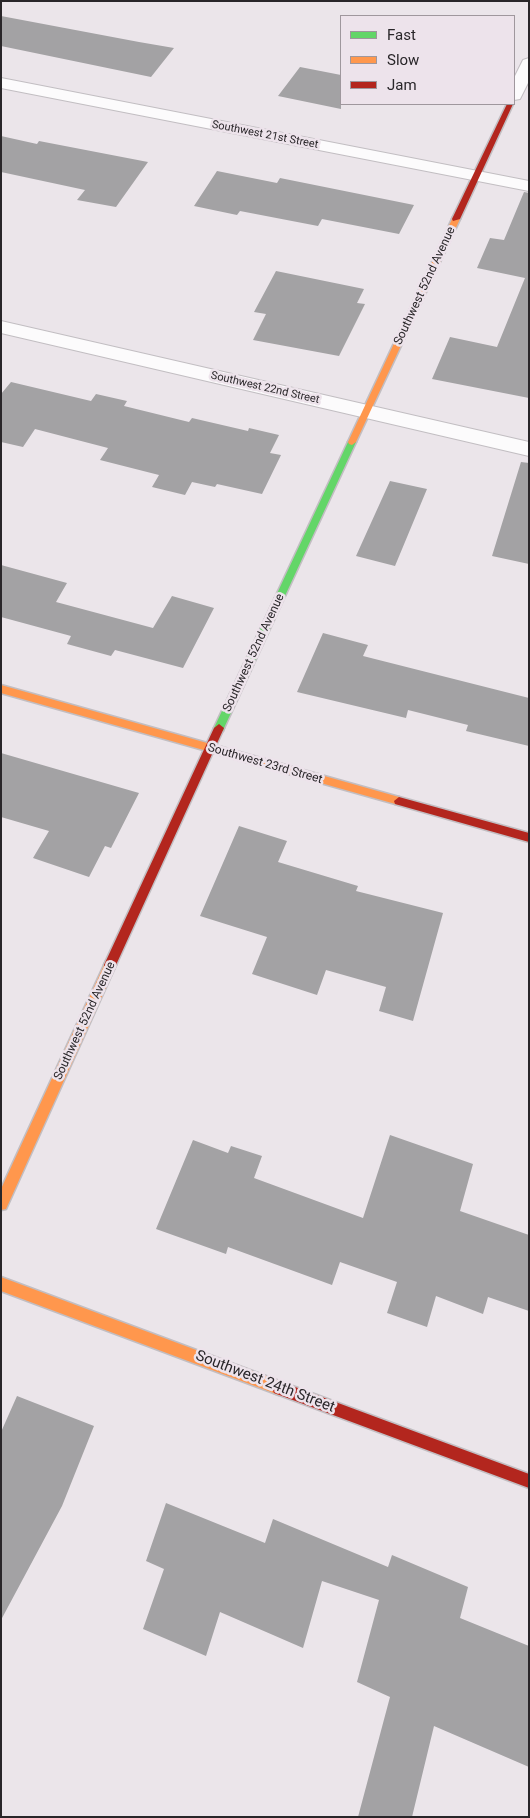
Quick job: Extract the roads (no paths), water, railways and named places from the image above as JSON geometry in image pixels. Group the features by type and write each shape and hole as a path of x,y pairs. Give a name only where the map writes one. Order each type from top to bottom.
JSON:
{"street":[{"path":"515,93 529,63"},
{"name":"Southwest 21st Street","path":"1,83 529,186"},
{"name":"Southwest 52nd Avenue","path":"1,1204 209,748 510,105"},
{"name":"Southwest 22nd Street","path":"1,327 529,449"},
{"name":"Southwest 23rd Street","path":"1,689 529,838"},
{"name":"Southwest 24th Street","path":"1,1284 529,1481"}]}
